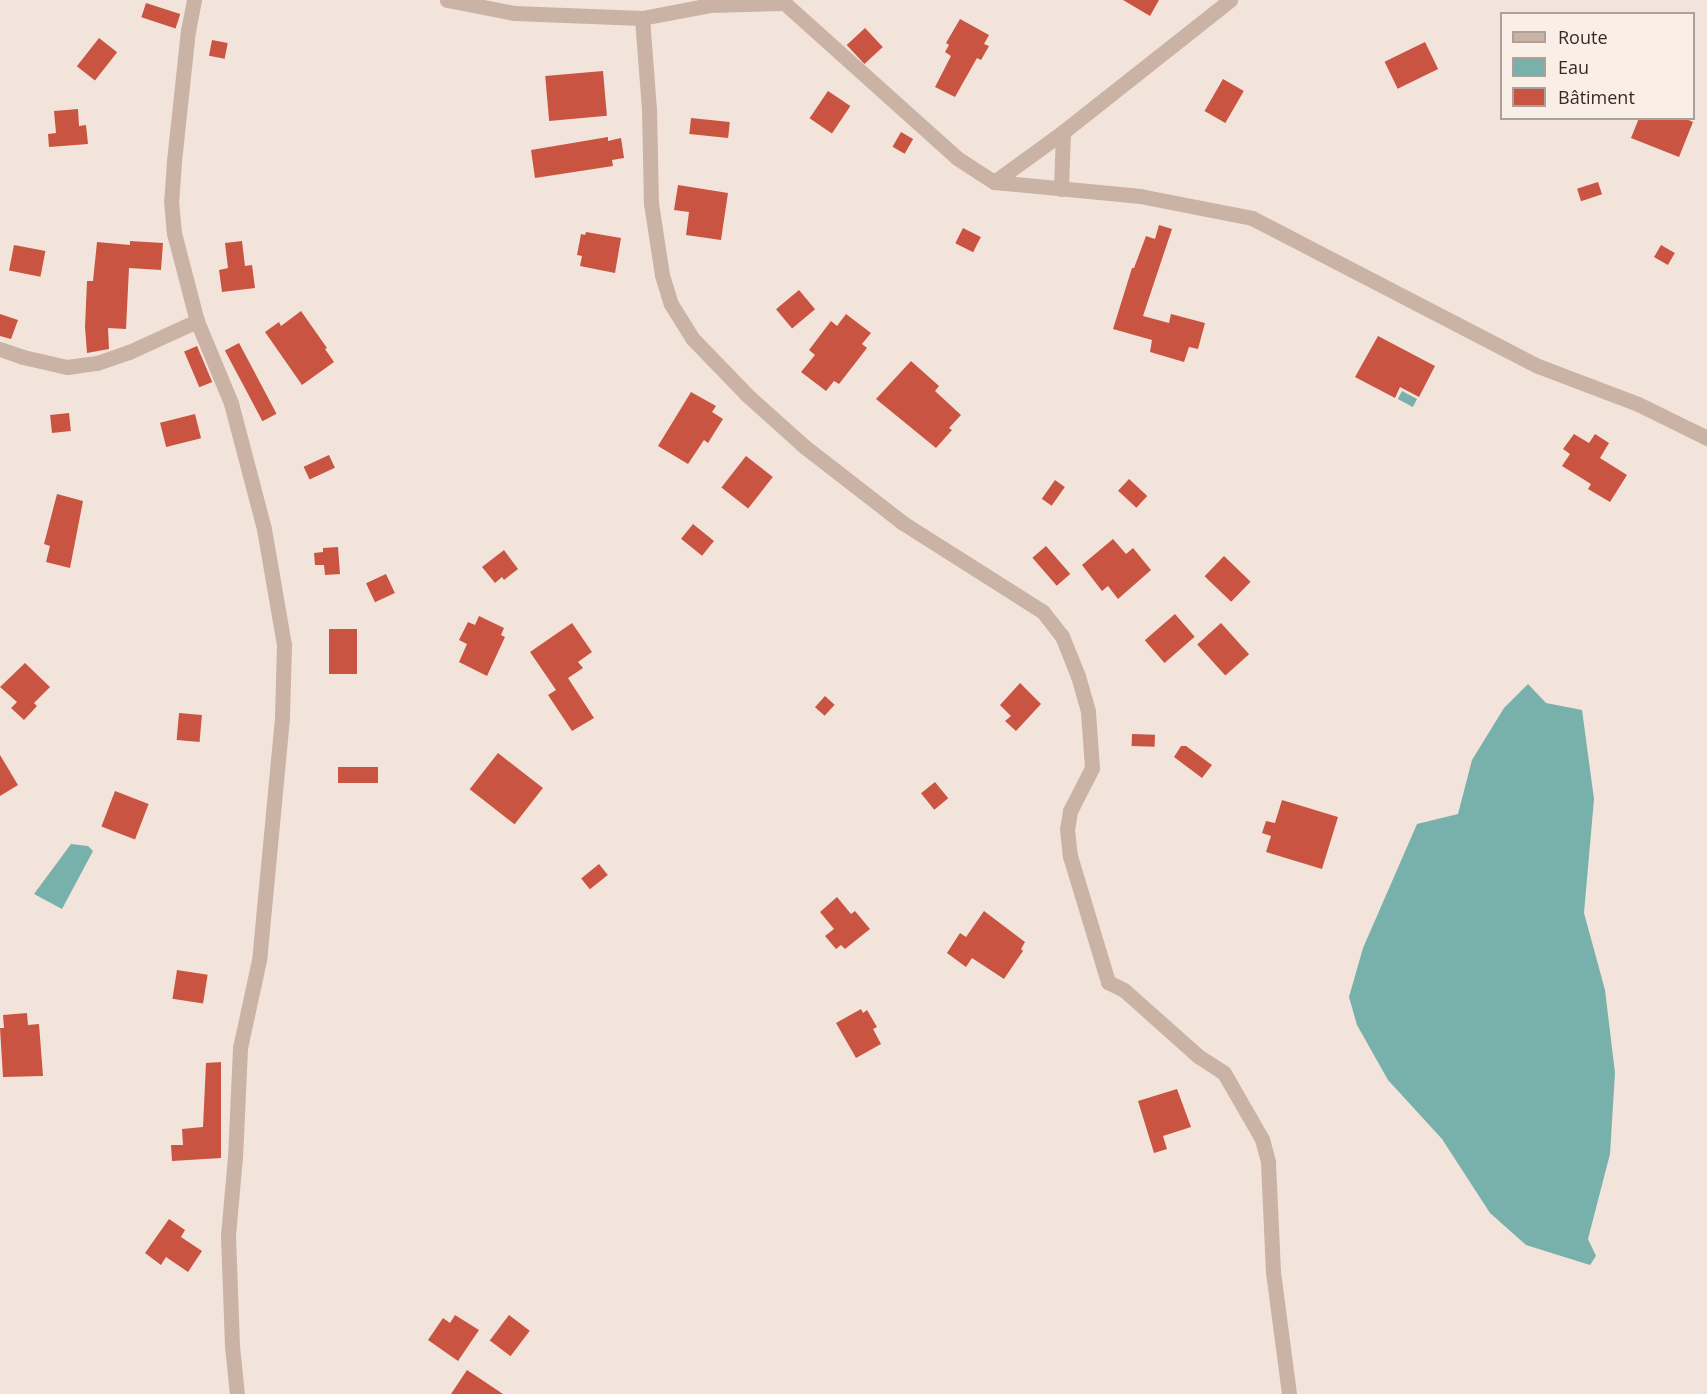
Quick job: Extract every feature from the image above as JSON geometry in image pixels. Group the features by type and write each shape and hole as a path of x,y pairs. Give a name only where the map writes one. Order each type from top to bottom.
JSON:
{"street":[{"path":"194,0 187,40 171,200 179,258 197,321 231,403 264,529 284,645 282,718 259,960 240,1048 235,1157 228,1236 232,1346 237,1394"},
{"path":"447,0 514,13 642,18 713,3 781,2 957,158 994,182 1140,196 1252,218 1538,366 1638,404 1707,438"},
{"path":"994,182 1063,132 1230,0"},
{"path":"642,18 649,109 651,203 662,275 671,304 692,338 747,395 805,447 903,523 1043,612 1062,636 1078,676 1088,712 1092,768 1070,812 1067,829 1070,856 1104,971 1108,982 1124,990 1198,1056 1224,1073 1262,1139 1268,1162 1274,1272 1289,1394"},
{"path":"1061,189 1063,132"},
{"path":"0,350 67,367 97,363 129,352 197,321"}],"water":[{"path":"1402,391 1417,399 1413,407 1398,399"},
{"path":"1528,684 1546,703 1582,710 1594,799 1584,913 1605,990 1615,1073 1610,1154 1588,1239 1596,1256 1590,1265 1526,1245 1490,1213 1442,1139 1388,1080 1357,1025 1349,997 1363,948 1417,824 1458,814 1472,760 1504,708"},
{"path":"71,844 88,846 93,851 62,909 34,894"}],"building":[{"path":"1123,0 1159,0 1150,16"},
{"path":"146,3 180,14 176,28 141,17"},
{"path":"960,19 989,35 984,44 989,46 981,60 977,58 955,97 935,87 951,56 945,52 949,45 946,43"},
{"path":"865,28 883,47 864,64 847,45"},
{"path":"99,38 117,52 95,81 77,66"},
{"path":"212,40 228,43 225,59 209,56"},
{"path":"1425,42 1438,69 1398,89 1385,62"},
{"path":"603,71 607,116 549,121 545,76"},
{"path":"1223,79 1244,91 1225,123 1204,111"},
{"path":"828,91 850,106 832,133 810,118"},
{"path":"78,109 79,126 86,125 88,144 49,147 48,134 56,133 54,111"},
{"path":"691,118 730,122 728,138 689,134"},
{"path":"1638,120 1688,120 1693,122 1679,157 1631,138"},
{"path":"901,132 913,139 905,154 892,147"},
{"path":"608,137 608,141 621,138 624,158 612,160 613,166 535,178 531,150"},
{"path":"1598,182 1602,194 1581,201 1577,189"},
{"path":"678,185 728,193 721,240 686,235 689,212 674,210"},
{"path":"1159,225 1172,229 1143,316 1169,323 1171,314 1205,323 1198,349 1189,347 1184,362 1150,352 1152,340 1113,329 1132,268 1134,268 1146,236 1155,239"},
{"path":"963,228 981,237 973,252 955,243"},
{"path":"586,232 621,238 615,273 580,266 582,256 577,255 581,234 585,235"},
{"path":"130,241 163,243 161,270 129,268 126,329 108,328 109,349 87,353 85,327 87,281 93,281 97,242 130,245"},
{"path":"242,241 245,266 252,265 255,288 222,292 219,270 228,268 225,243"},
{"path":"14,245 45,251 40,277 9,271"},
{"path":"1661,245 1675,253 1668,265 1654,257"},
{"path":"799,290 815,309 792,328 776,309"},
{"path":"301,311 334,362 302,385 265,332 279,322 281,326"},
{"path":"0,314 18,320 11,339 0,336"},
{"path":"846,314 871,333 862,344 867,348 839,384 834,381 826,391 801,372 815,355 809,350 831,321 837,326"},
{"path":"1378,336 1435,366 1419,397 1400,387 1395,398 1355,377"},
{"path":"239,343 277,414 262,421 225,351"},
{"path":"197,346 212,382 199,387 184,351"},
{"path":"911,361 939,386 935,391 961,415 949,428 952,430 936,448 876,399"},
{"path":"691,392 716,406 712,412 723,419 708,443 704,440 688,464 658,446"},
{"path":"69,413 71,431 52,433 50,415"},
{"path":"195,414 201,438 166,447 160,423"},
{"path":"1574,434 1589,443 1595,434 1609,443 1600,458 1627,475 1610,502 1588,489 1591,484 1562,466 1570,454 1563,449"},
{"path":"329,455 335,468 310,480 304,467"},
{"path":"746,456 773,477 748,508 721,488"},
{"path":"1129,479 1147,496 1136,508 1118,491"},
{"path":"1055,480 1065,487 1052,506 1042,499"},
{"path":"57,494 83,501 70,568 46,562 50,546 44,544"},
{"path":"693,524 714,541 702,556 681,539"},
{"path":"1113,539 1126,554 1133,548 1151,570 1118,599 1108,586 1102,591 1082,565"},
{"path":"1046,546 1070,574 1057,586 1032,558"},
{"path":"338,547 340,574 325,575 324,565 315,565 314,553 323,552 323,548"},
{"path":"504,550 518,569 504,580 502,577 495,583 482,567"},
{"path":"1224,556 1251,582 1231,602 1205,576"},
{"path":"386,574 395,593 375,602 366,583"},
{"path":"1175,614 1195,637 1164,663 1145,640"},
{"path":"479,616 504,628 501,635 505,637 487,676 459,662 467,644 459,640 468,622 475,625"},
{"path":"572,623 592,652 578,662 583,668 568,678 594,718 572,731 548,695 556,690 530,652"},
{"path":"1221,623 1249,654 1225,676 1197,644"},
{"path":"329,629 357,629 357,674 329,674"},
{"path":"25,663 50,687 34,703 37,706 24,720 11,708 17,702 0,687"},
{"path":"1020,683 1041,704 1016,731 1005,721 1011,716 1000,705"},
{"path":"825,696 835,705 825,716 815,707"},
{"path":"179,713 202,715 200,742 177,740"},
{"path":"1132,734 1155,735 1155,747 1132,746"},
{"path":"1181,746 1186,746 1212,765 1202,778 1174,757"},
{"path":"498,753 543,788 515,824 470,789"},
{"path":"0,755 18,785 0,796"},
{"path":"338,767 378,767 378,783 338,783"},
{"path":"935,782 948,798 934,810 921,793"},
{"path":"115,791 149,804 135,839 101,826"},
{"path":"1282,800 1338,817 1322,869 1266,852 1271,836 1262,833 1266,821 1275,823"},
{"path":"599,864 608,875 590,889 581,878"},
{"path":"837,897 851,914 855,911 870,929 845,949 841,945 836,949 825,936 834,929 820,912"},
{"path":"984,911 1025,942 1021,949 1023,951 1004,979 972,958 966,967 947,953 960,933 966,937"},
{"path":"177,970 208,975 203,1003 172,999"},
{"path":"861,1009 863,1013 867,1010 877,1027 873,1029 881,1044 856,1058 836,1023"},
{"path":"27,1013 28,1025 39,1024 43,1076 3,1077 0,1028 4,1028 3,1015"},
{"path":"221,1062 221,1158 172,1161 171,1145 183,1145 182,1129 203,1127 206,1063"},
{"path":"1177,1089 1191,1127 1163,1136 1167,1149 1154,1153 1138,1101"},
{"path":"169,1219 185,1230 181,1237 202,1251 188,1272 166,1257 161,1265 145,1253"},
{"path":"455,1315 479,1330 458,1361 428,1340 443,1318 450,1323"},
{"path":"509,1315 530,1331 511,1356 490,1341"},
{"path":"467,1370 503,1394 451,1394"}]}
